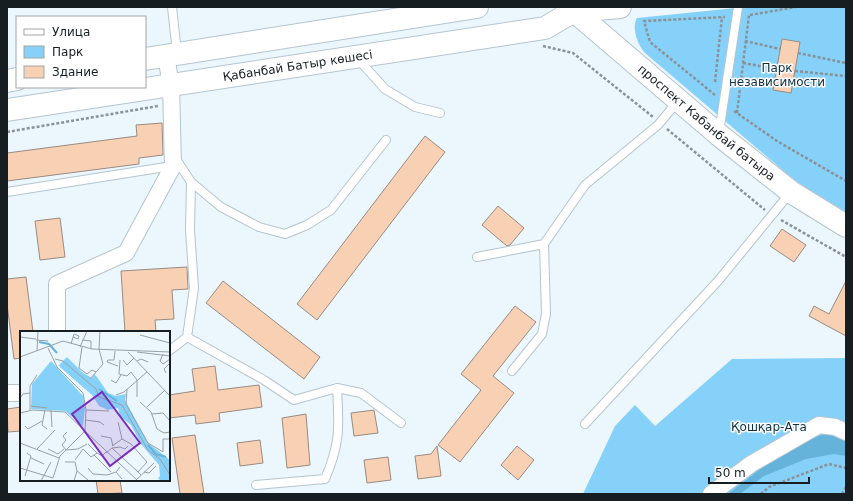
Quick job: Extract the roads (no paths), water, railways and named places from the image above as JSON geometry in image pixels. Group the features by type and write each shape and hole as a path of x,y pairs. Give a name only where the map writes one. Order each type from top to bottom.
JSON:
{"main road":[{"path":"163,56 477,7"},
{"path":"570,8 620,7"},
{"name":"Қабанбай Батыр көшесі","path":"7,110 545,28 570,8"},
{"name":"проспект Кабанбай батыра","path":"570,8 719,135 791,192 846,226"}],"street":[{"path":"57,331 57,284 126,254 173,160 171,85 163,56"},
{"path":"7,393 20,393"},
{"path":"711,494 751,464 819,425 835,427 846,432"}],"lane":[{"path":"163,56 172,7"},
{"path":"719,135 738,7"},
{"path":"357,56 385,90 415,107 440,113"},
{"path":"512,371 542,334 546,314 544,244 585,185 658,125 678,100"},
{"path":"7,192 173,160 191,182 221,207 259,227 285,234 307,226 331,210 386,140"},
{"path":"170,350 187,337 194,288 190,230 191,182"},
{"path":"584,424 718,281 791,192"},
{"path":"477,257 544,244"},
{"path":"187,337 294,400 337,388 360,393 401,423"},
{"path":"256,485 325,479 335,457 339,432 337,388"}],"park label":[{"name":"Парк независимости","path":"777,75"},
{"name":"Қошқар-Ата","path":"769,427"}]}
